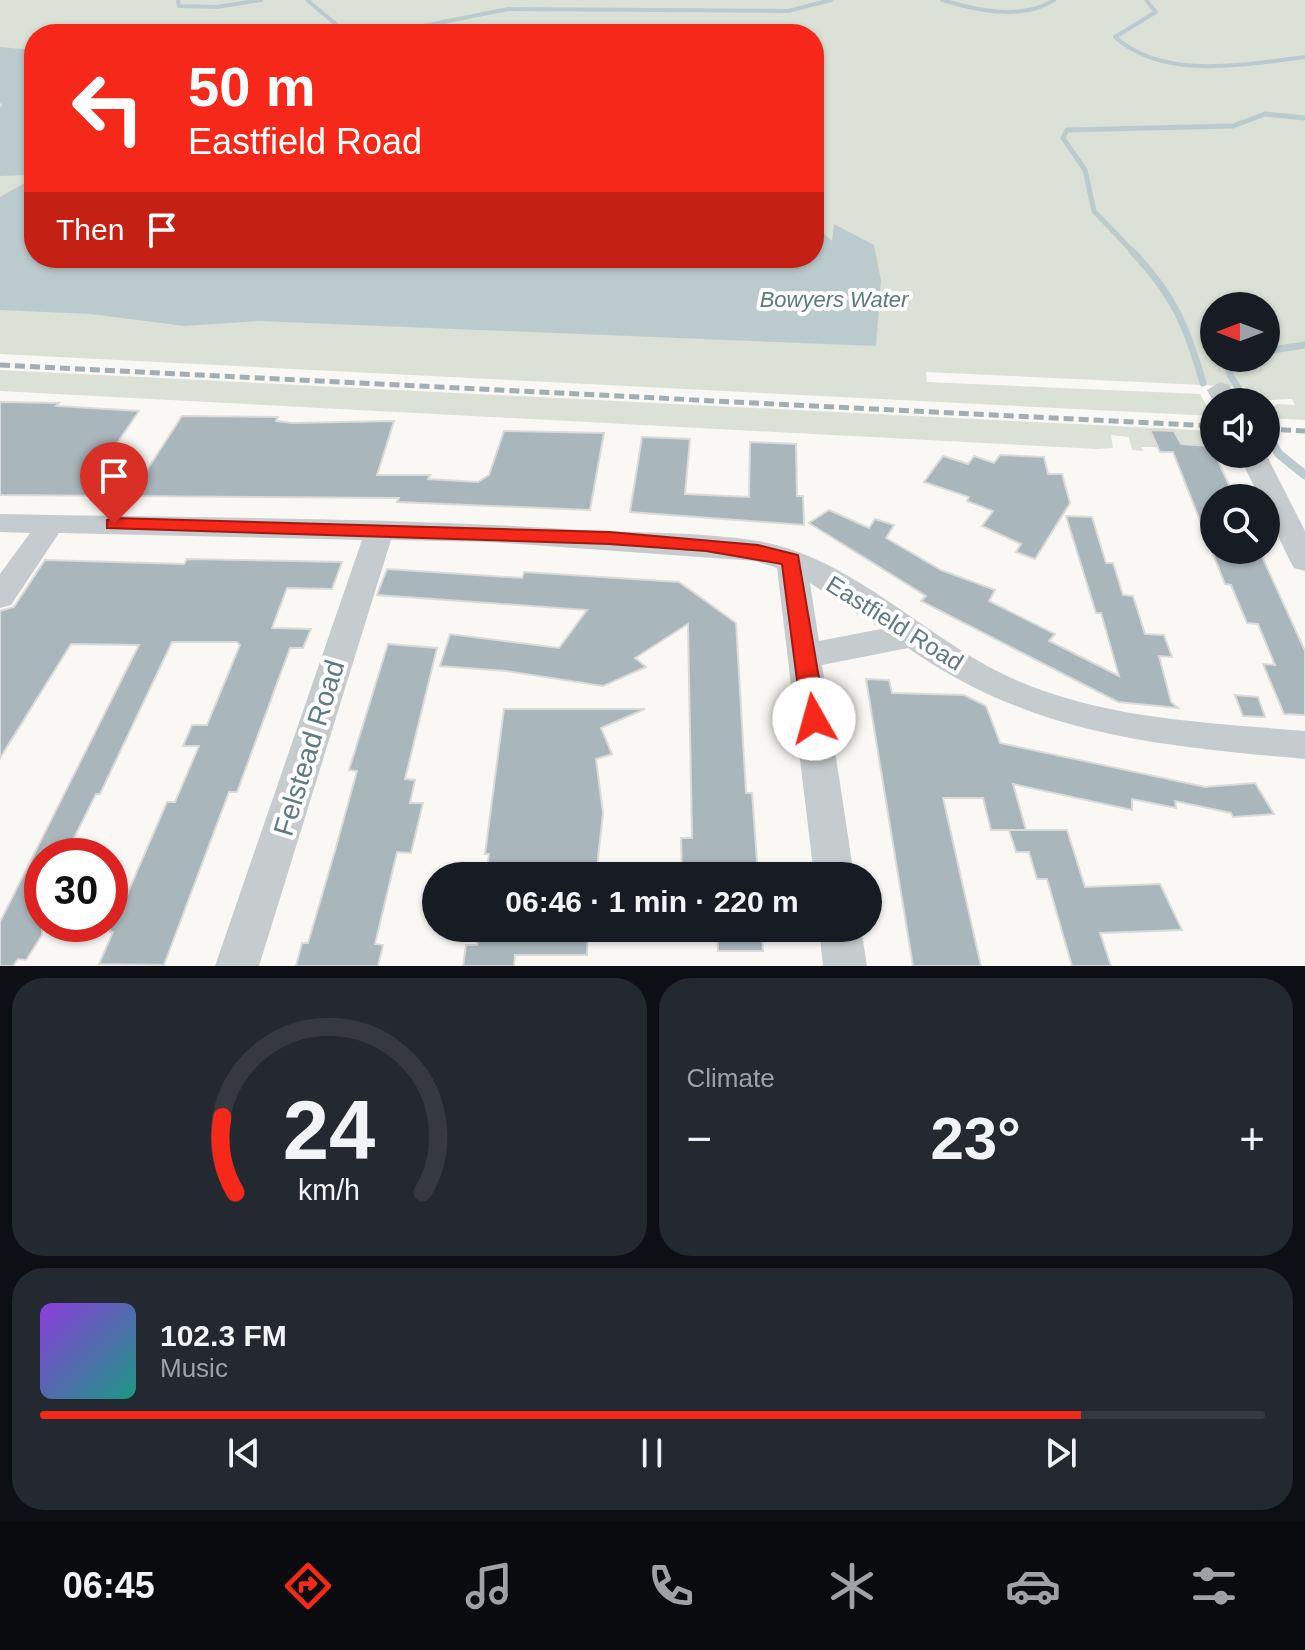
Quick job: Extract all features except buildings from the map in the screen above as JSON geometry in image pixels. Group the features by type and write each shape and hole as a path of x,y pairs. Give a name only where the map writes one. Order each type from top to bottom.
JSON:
{"street":[{"path":"1259,468 1305,561"},
{"name":"Eastfield Road","path":"0,523 380,529 706,545 758,551 791,560 853,592 984,680 1093,721 1176,734 1305,745"},
{"path":"0,597 51,524"},
{"name":"Felstead Road","path":"237,966 380,529"},
{"path":"791,560 832,862"},
{"path":"806,656 913,635"},
{"path":"842,942 845,966"}],"shaded area":[{"path":"0,0 1305,0 1305,420 1280,419 1280,404 1295,405 1292,399 1280,400 1280,388 926,372 927,382 1200,394 1200,415 0,354"},
{"path":"0,370 1200,430 1200,454 1171,452 1151,430 1158,447 1141,447 1143,451 1132,450 1129,437 1111,435 1113,448 1097,449 0,391"}],"water":[{"name":"Bowyers Water","path":"0,47 24,49 24,175 0,176 0,108 3,105 0,103"},
{"name":"Bowyers Water","path":"24,183 24,268 824,268 824,234 832,241 834,224 874,245 881,280 876,346 258,321 184,326 91,314 0,310 0,197"}],"waterway":[{"path":"178,0 179,6 217,7 261,0"},
{"path":"307,0 336,24"},
{"path":"433,24 508,9 788,11 831,0"},
{"path":"942,0 999,12 1028,10 1054,0"},
{"path":"1146,0 1156,12 1115,37 1135,51 1157,60 1206,66 1305,57"},
{"path":"1134,253 1094,211 1085,170 1063,138 1067,130 1233,126 1265,114 1305,118"},
{"path":"1132,251 1158,282 1177,312 1203,383"},
{"path":"1280,349 1305,345"},
{"path":"1229,372 1238,388"},
{"path":"1280,455 1305,475"}],"railway":[{"path":"0,365 1200,425"},
{"path":"1280,430 1305,431"}],"route":[{"path":"114,524 282,526 609,538 758,551 791,560 814,719"}]}
